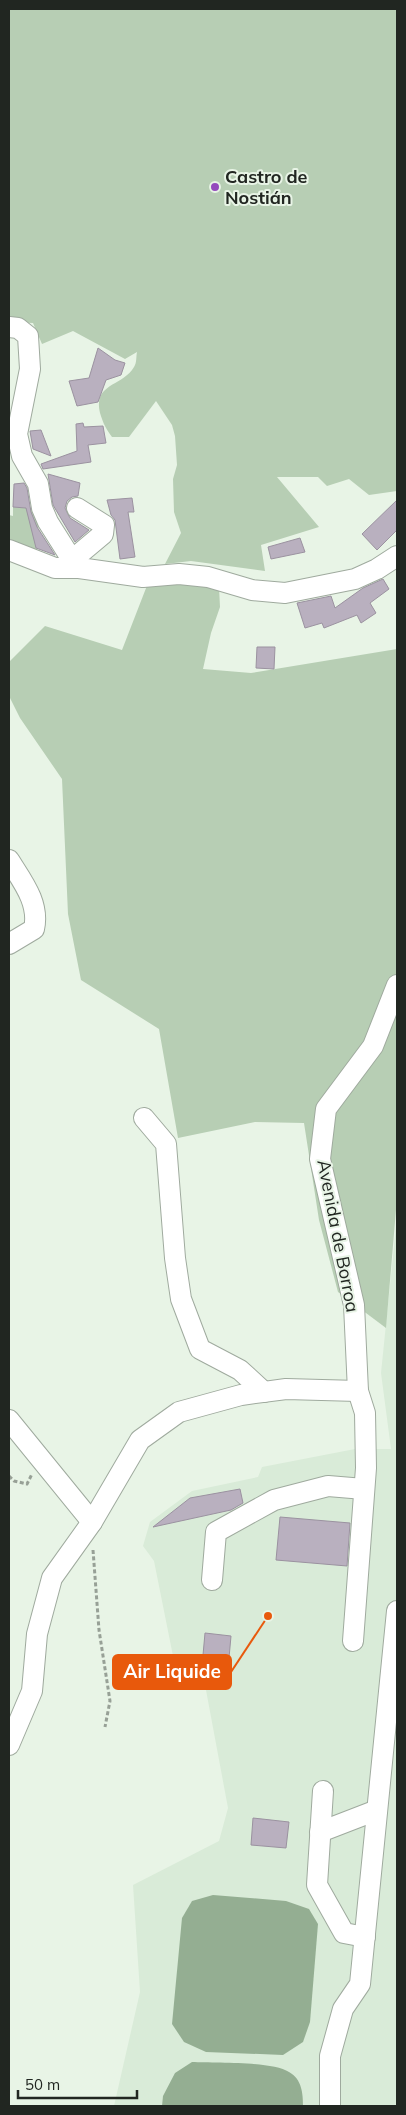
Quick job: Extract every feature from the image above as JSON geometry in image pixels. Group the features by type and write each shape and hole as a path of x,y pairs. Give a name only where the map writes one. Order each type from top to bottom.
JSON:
{"street":[{"path":"9,327 18,328 28,336 30,369 17,434 22,456 38,484 42,508 48,522 75,564"},
{"path":"75,564 103,534 104,525 77,508"},
{"path":"9,550 55,568 75,564 143,577 179,574 208,577 252,590 285,593 355,579 377,569 397,556"},
{"path":"9,860 32,898 37,919 34,929 9,944"},
{"name":"Avenida de Borroa","path":"352,1641 364,1489 365,1413 358,1391 354,1304 320,1159 326,1109 373,1046 397,985"},
{"path":"144,1118 166,1144 175,1258 181,1299 200,1349 240,1370 264,1392"},
{"path":"9,1745 32,1691 37,1634 52,1578 92,1522 140,1440 179,1412 241,1395 286,1389 358,1391"},
{"path":"9,1420 58,1483 92,1522"},
{"path":"212,1580 216,1532 274,1500 328,1486 364,1489"},
{"path":"330,2106 330,2056 343,2009 360,1984 377,1810 389,1770 397,1611"},
{"path":"323,1791 317,1885 344,1933 365,1937"},
{"path":"320,1832 377,1810"}],"path":[{"path":"92,1522 96,1601 110,1701 105,1727"}],"shaded area":[{"path":"9,9 397,9 397,491 369,495 349,479 327,486 318,477 277,477 319,527 261,545 265,571 191,561 165,564 181,533 174,512 173,479 177,465 175,436 172,425 156,401 129,437 112,437 100,413 99,403 101,396 110,386 129,373 135,365 137,352 125,359 73,331 42,344 33,323 9,322"},
{"path":"13,507 39,508 45,527 32,528 37,545 36,555 9,545 9,515 13,516"},
{"path":"193,582 219,587 220,607 211,633 203,669 251,673 397,649 397,1198 386,1328 338,1292 319,1220 304,1123 255,1122 178,1138 159,1029 81,980 68,914 62,779 20,718 9,696 9,662 45,626 122,650 148,583"},
{"path":"397,1217 397,2106 114,2106 140,1992 133,1885 219,1841 228,1808 203,1674 176,1671 154,1561 143,1546 150,1522 192,1491 258,1477 262,1467 355,1449 391,1449 381,1373"},
{"path":"213,1895 286,1901 309,1909 318,1924 310,2022 303,2042 283,2055 206,2052 184,2042 172,2024 182,1918 192,1901"},
{"path":"192,2062 257,2064 281,2068 297,2079 302,2092 303,2106 162,2106 163,2096 175,2073"}],"building":[{"path":"98,348 115,360 125,363 121,375 106,380 98,402 77,406 69,381 89,378"},
{"path":"83,423 84,427 103,426 106,443 88,445 91,462 43,469 41,464 77,451 76,424"},
{"path":"41,430 51,456 33,449 30,431"},
{"path":"48,474 80,483 78,496 72,497 67,501 65,508 70,518 89,530 75,542 53,505"},
{"path":"24,483 27,488 31,512 37,527 55,555 36,548 26,508 13,507 14,484"},
{"path":"132,498 134,512 128,512 135,557 120,559 115,520 111,515 107,500"},
{"path":"397,500 397,530 377,550 362,534"},
{"path":"300,538 305,552 271,559 268,547"},
{"path":"383,579 389,589 370,603 376,613 361,623 357,615 324,628 322,623 305,628 297,603 331,596 335,608 363,588"},
{"path":"257,647 275,647 274,669 256,668"},
{"path":"240,1489 243,1503 231,1510 153,1527 190,1498"},
{"path":"280,1517 350,1523 347,1566 276,1560"},
{"path":"205,1633 231,1636 229,1658 203,1655"},
{"path":"253,1818 289,1822 286,1848 251,1845"}],"place":[{"name":"Castro de Nostián","path":"215,187"},
{"name":"Air Liquide","path":"268,1616"}]}
